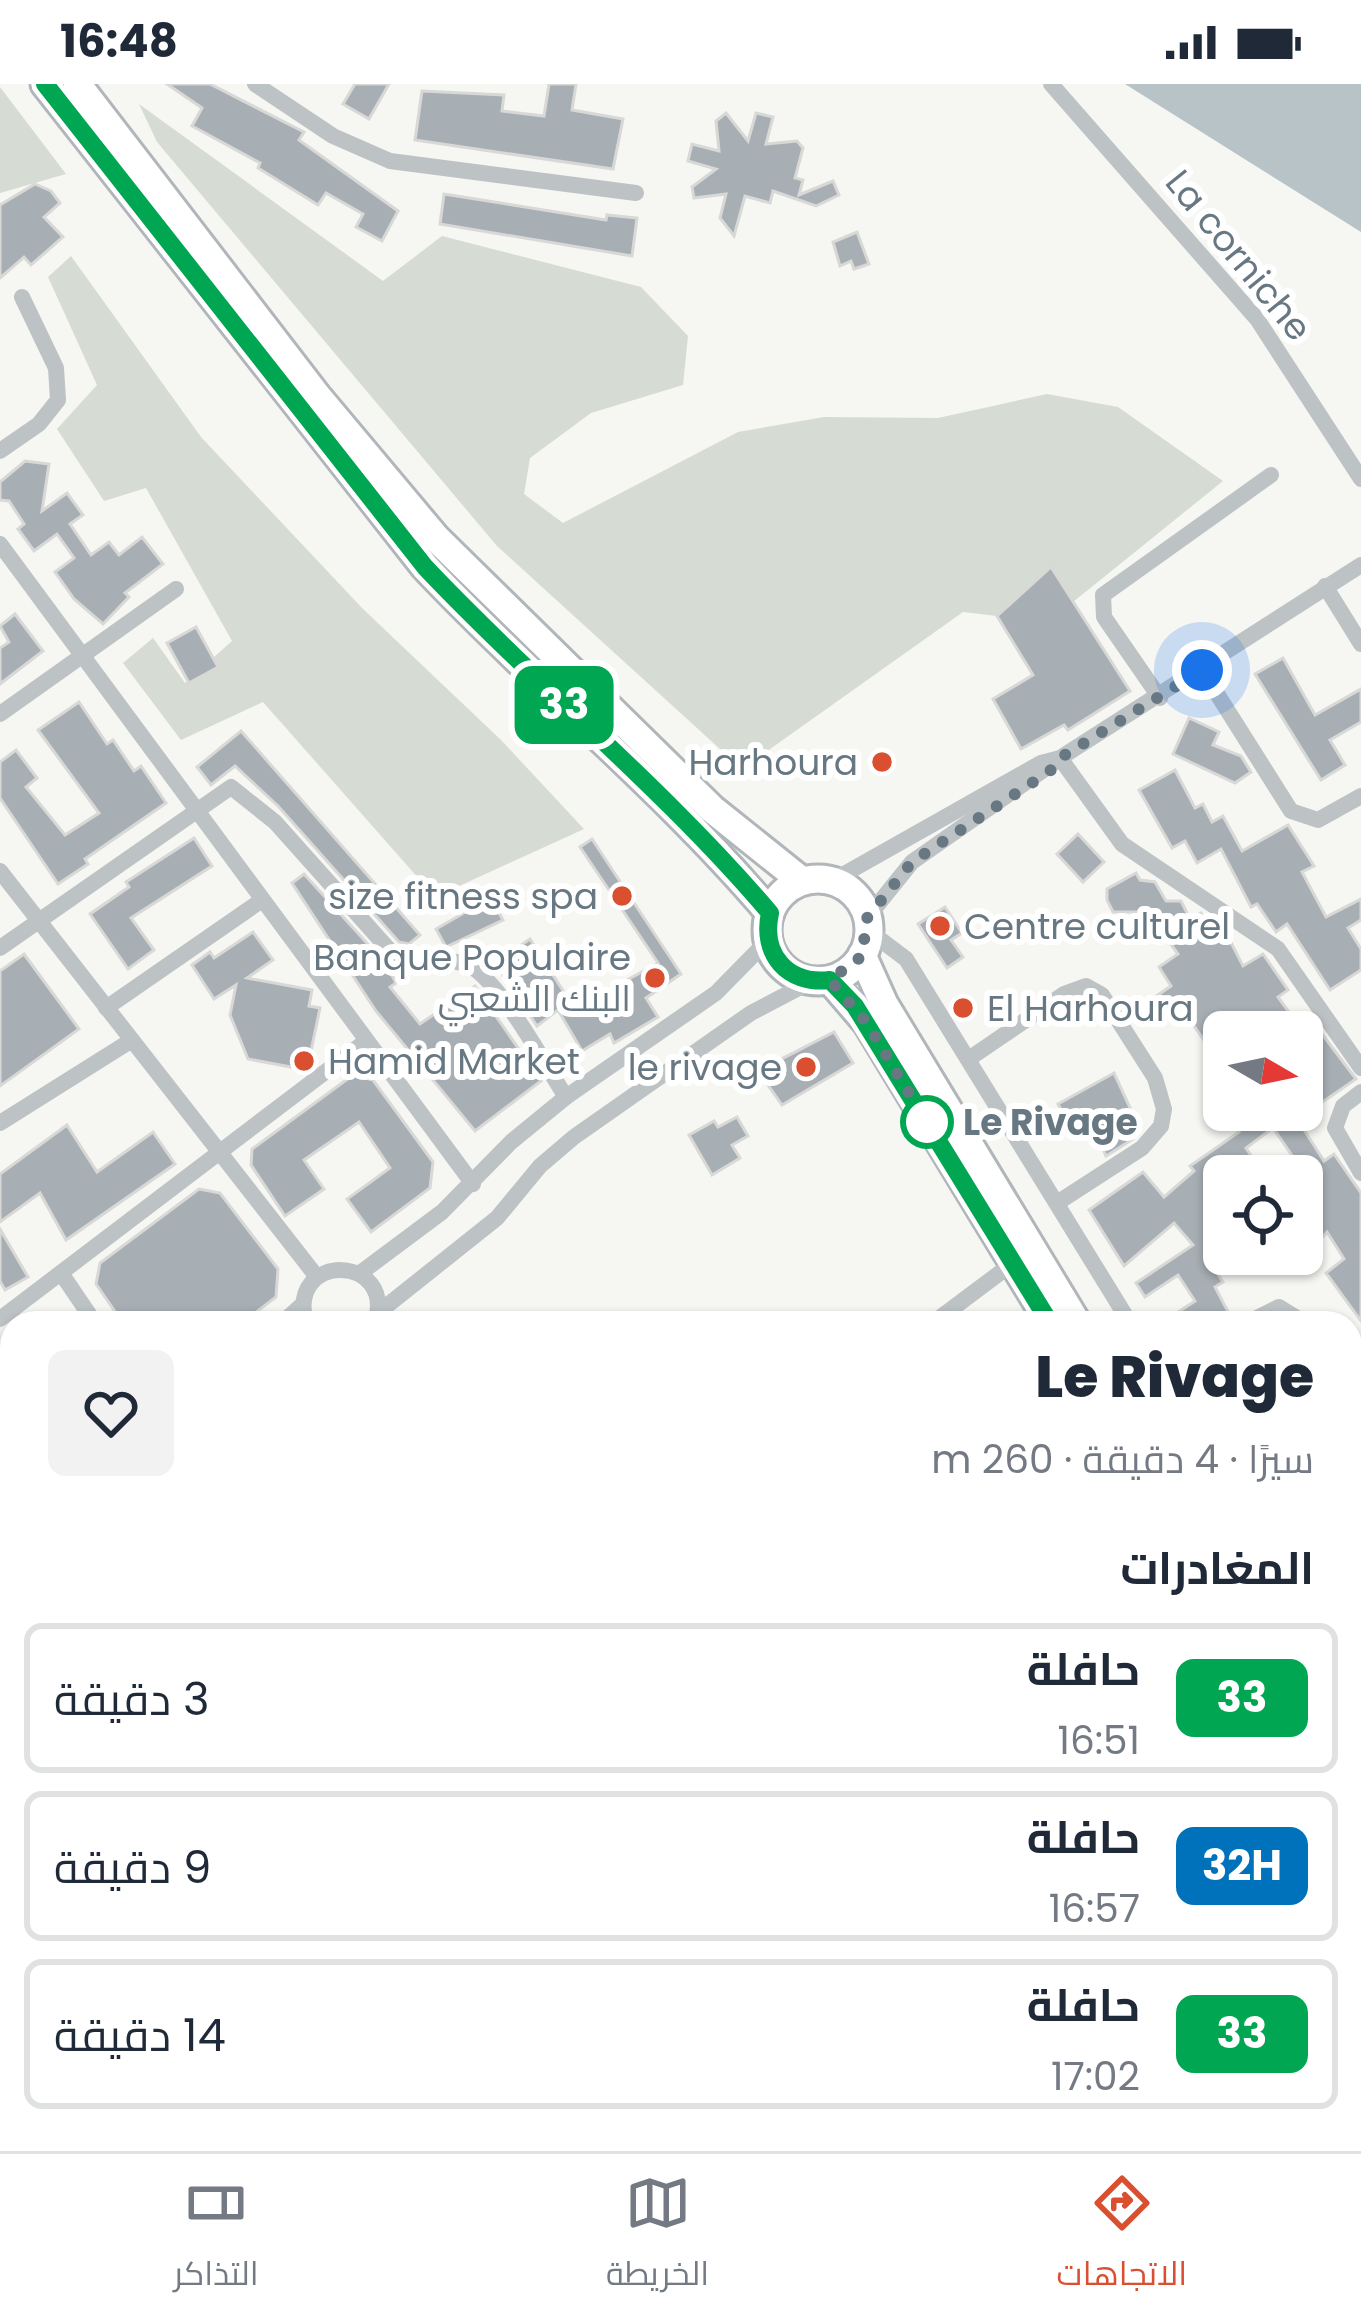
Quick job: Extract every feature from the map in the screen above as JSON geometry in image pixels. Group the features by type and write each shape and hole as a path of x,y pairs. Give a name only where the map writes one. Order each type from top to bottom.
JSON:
{"main road":[{"path":"45,84 425,567 494,640 721,855 769,926 779,963 821,981 867,1023 1043,1311"},
{"path":"77,84 317,396 436,538 712,809 802,881"},
{"path":"769,926 788,888 802,881 832,881 855,895 884,1004 1070,1311"},
{"path":"821,981 866,935"}],"street":[{"path":"255,84 333,136 390,161 636,193"},
{"name":"La corniche","path":"1051,84 1256,319 1361,479"},
{"path":"0,451 39,424 58,400 56,368 22,297"},
{"path":"1160,698 1104,617 1103,595 1271,476"},
{"path":"0,544 473,1184"},
{"path":"1123,1311 906,959 866,935 920,855 1026,780 1361,565"},
{"path":"1325,586 1361,644"},
{"path":"0,714 176,589"},
{"path":"1202,670 1291,811 1318,820 1361,796"},
{"path":"1060,758 1121,844 1278,949 1361,1067"},
{"path":"832,881 1026,780"},
{"path":"0,948 232,787 275,822 392,953 416,961 460,962 482,974 566,1097"},
{"path":"0,871 317,1277"},
{"path":"106,1008 262,900"},
{"path":"359,1274 473,1184 511,1142 566,1097 716,993 769,926"},
{"path":"384,1311 497,1218 540,1166 574,1138 761,1007 821,981"},
{"path":"970,1058 1064,994 1086,986 1102,995 1155,1078 1164,1109 1154,1137 1058,1203"},
{"path":"0,1123 132,1040"},
{"path":"11,1311 365,1041"},
{"path":"1361,1092 1343,1106 1335,1128 1361,1173"},
{"path":"949,1311 1013,1263"},
{"path":"317,1277 341,1269 359,1274 373,1287 376,1311"},
{"path":"61,1273 87,1311"},
{"path":"305,1311 317,1277"}],"shaded area":[{"path":"1125,84 1361,84 1361,232"},
{"path":"0,87 66,174 0,193"},
{"path":"139,104 383,281 442,236 641,287 688,336 683,385 591,413 530,458 524,494 563,523 738,432 824,417 938,418 1047,394 1118,407 1223,481 1073,602 1051,568 997,616 963,612 742,769 497,546 157,142"},
{"path":"71,256 201,437 363,609 501,740 584,829 435,897 263,702 181,740 123,663 153,638 185,683 232,641 146,488 104,501 57,429 97,385 48,277"}],"building":[{"path":"167,84 210,84 304,132 299,140 398,211 382,241 356,227 363,214 326,193 318,205 258,168 260,163 192,126 202,108"},
{"path":"355,84 389,84 369,119 343,104"},
{"path":"549,84 576,84 572,110 623,119 613,169 415,140 422,91 504,95 502,111 544,116"},
{"path":"726,113 748,141 756,113 773,117 766,144 797,141 803,148 795,178 803,180 799,195 833,181 839,195 816,206 773,191 770,203 745,196 734,236 720,218 726,194 694,198 692,187 716,169 688,161 692,144 719,151 716,121"},
{"path":"35,184 51,191 60,203 44,217 63,237 31,265 24,257 0,278 0,205"},
{"path":"444,194 606,220 607,215 637,218 632,256 440,224"},
{"path":"857,232 869,264 854,269 851,261 840,266 833,242"},
{"path":"25,461 49,464 42,511 67,493 83,515 70,524 91,555 109,542 119,555 142,537 163,564 125,593 129,597 103,624 74,599 55,572 74,558 57,534 34,551 18,529 24,524 9,501 0,500 0,482"},
{"path":"1051,567 1130,691 1068,730 1064,725 1021,749 993,699 1033,675 997,616"},
{"path":"15,614 43,651 0,684 0,648 9,642 0,626"},
{"path":"196,627 218,667 189,683 167,643"},
{"path":"1283,658 1315,715 1361,689 1361,722 1330,740 1345,765 1321,780 1255,674"},
{"path":"79,702 107,744 113,740 134,771 141,766 166,803 85,859 88,864 58,884 0,798 0,762 16,750 37,778 26,787 65,835 99,813 38,730"},
{"path":"1189,718 1219,732 1213,745 1241,756 1251,772 1235,783 1173,754"},
{"path":"241,731 420,935 409,944 399,942 278,806 235,766 211,785 197,767"},
{"path":"1175,770 1195,808 1203,804 1212,822 1223,816 1242,851 1288,825 1314,866 1302,872 1326,917 1361,899 1361,920 1348,928 1361,949 1361,970 1330,990 1287,924 1276,932 1257,904 1251,907 1221,849 1197,863 1185,841 1172,848 1139,790"},
{"path":"1078,834 1104,862 1083,882 1057,854"},
{"path":"194,838 212,866 131,918 154,950 128,969 90,914 129,887 126,882"},
{"path":"592,839 681,974 646,998 658,1017 614,1043 610,1034 582,1051 558,1010 537,1026 495,963 530,939 569,1000 580,992 587,1002 658,963 580,847"},
{"path":"1136,873 1140,880 1155,882 1166,901 1181,901 1190,919 1201,913 1211,932 1223,927 1243,966 1263,954 1288,990 1278,997 1288,1011 1203,1011 1203,1039 1178,1003 1162,1014 1152,999 1171,986 1159,967 1178,954 1158,927 1150,931 1140,912 1113,912 1107,889"},
{"path":"304,874 386,964 396,983 390,987 420,1024 475,986 541,1081 475,1131 376,1011 292,883"},
{"path":"497,894 505,907 498,911 503,920 446,947 436,929"},
{"path":"945,907 962,933 951,940 963,957 947,968 918,924"},
{"path":"253,932 273,960 247,978 312,990 309,1006 320,1008 307,1070 248,1059 230,1015 236,985 214,999 192,965 210,952 214,958"},
{"path":"24,954 79,1029 0,1086 0,971"},
{"name":"le rivage","path":"834,1032 853,1063 782,1105 758,1071"},
{"path":"1323,1035 1356,1079 1323,1102"},
{"path":"1114,1073 1132,1112 1123,1116 1133,1139 1106,1156 1086,1110 1067,1121 1058,1104"},
{"path":"353,1075 373,1080 433,1162 430,1188 371,1232 347,1199 390,1168 359,1122 304,1160 324,1189 285,1216 251,1165 252,1149"},
{"path":"737,1117 748,1136 732,1145 740,1158 712,1175 689,1135 714,1121 718,1127"},
{"path":"67,1125 97,1172 153,1132 175,1164 66,1240 40,1193 0,1222 0,1174"},
{"path":"1269,1131 1246,1148 1251,1155 1206,1155 1239,1132"},
{"path":"1275,1131 1305,1131 1320,1155 1292,1155"},
{"path":"1334,1154 1361,1193 1361,1311 1354,1311 1326,1273 1344,1259 1327,1232 1323,1236 1323,1159"},
{"path":"1203,1157 1203,1275 1218,1275 1223,1282 1215,1287 1228,1311 1180,1311 1195,1301 1178,1275 1145,1297 1136,1283 1193,1245 1174,1223 1124,1266 1089,1210 1143,1172 1164,1197 1194,1171 1190,1166"},
{"path":"199,1189 220,1193 278,1269 276,1297 258,1311 115,1311 96,1284 100,1263"},
{"path":"0,1229 28,1277 5,1290 0,1281"}],"bus line":[{"name":"33","path":"45,84 425,567 494,640 721,855 770,913 768,940 779,963 800,978 830,980 855,1006 1043,1311"}],"place":[{"name":"Harhoura","path":"882,762"},
{"name":"size fitness spa","path":"622,896"},
{"name":"Centre culturel","path":"940,926"},
{"name":"Banque Populaire البنك الشعبي","path":"655,978"},
{"name":"El Harhoura","path":"963,1008"},
{"name":"Hamid Market","path":"304,1061"},
{"name":"le rivage","path":"806,1067"},
{"name":"Le Rivage","path":"927,1122"}],"route":[{"path":"927,1122 934,1135 867,1023 830,980 854,967 862,956 869,931 867,918 876,903 920,855 1030,785 1060,758 1202,670"}]}
